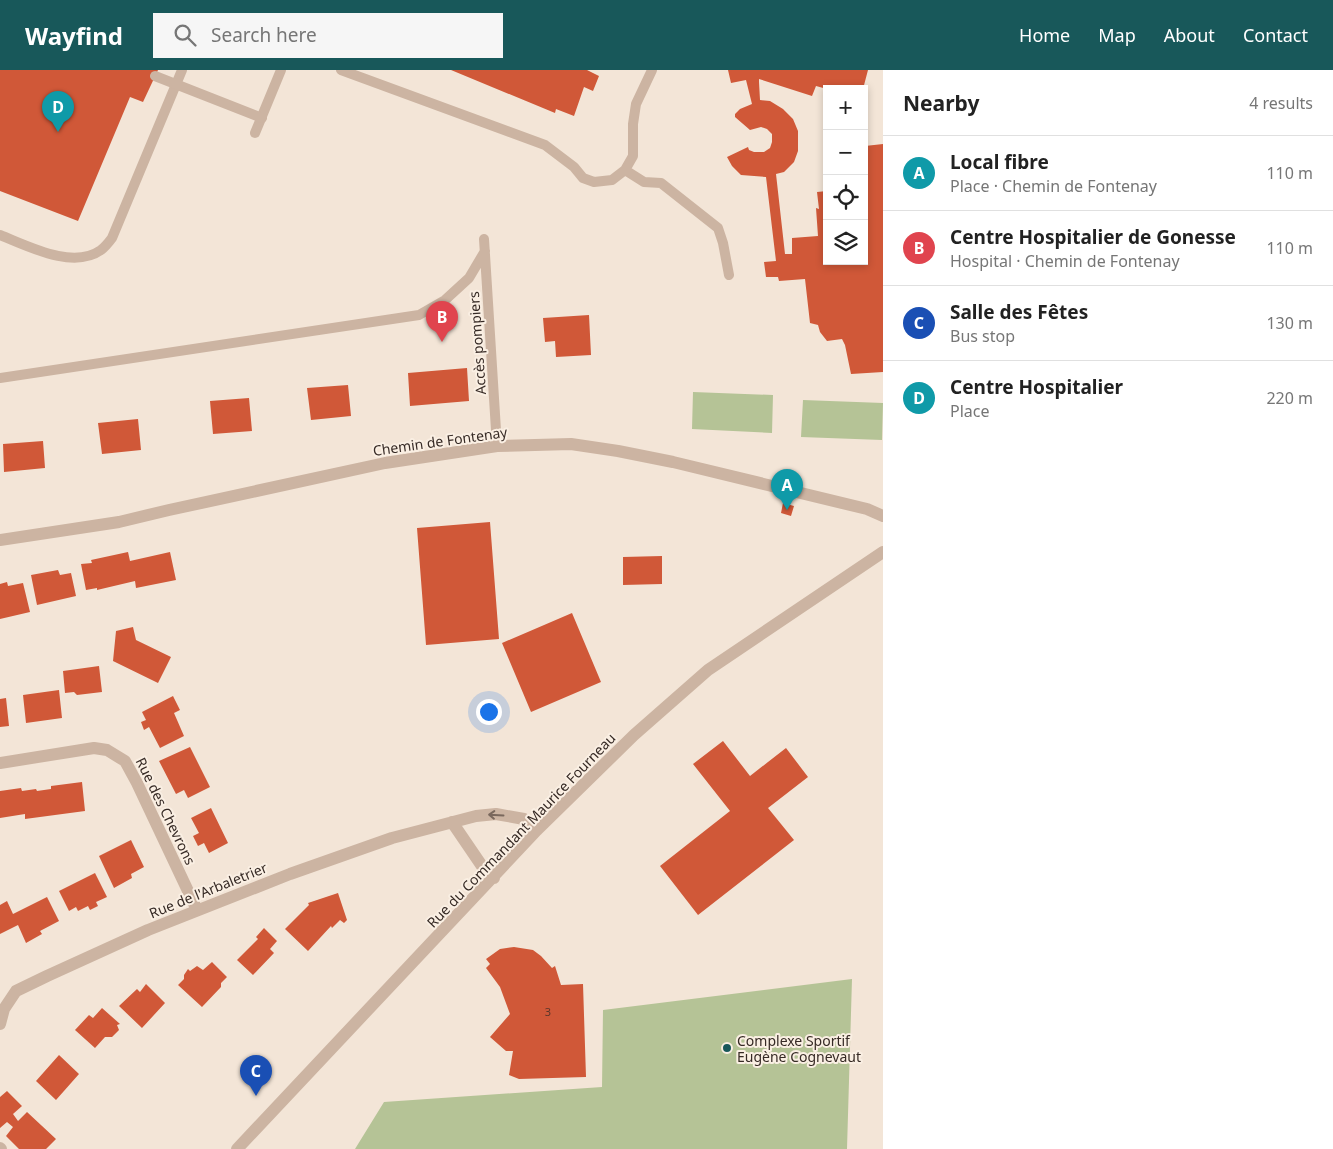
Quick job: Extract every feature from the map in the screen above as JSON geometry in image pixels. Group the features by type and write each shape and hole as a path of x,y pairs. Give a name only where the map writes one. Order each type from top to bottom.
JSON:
{"street":[{"name":"Chemin de Fontenay","path":"0,540 119,522 385,463 497,446 571,444 618,450 732,476 867,510 883,516"},
{"name":"Rue du Commandant Maurice Fourneau","path":"237,1149 538,830 634,735 708,670 883,552"},
{"name":"Rue des Chevrons","path":"0,763 94,748 108,750 125,761 197,910"},
{"name":"Rue de l'Arbaletrier","path":"0,1024 4,1009 16,991 197,910 290,874 392,838 476,816 496,814 524,819 538,830"},
{"path":"452,822 484,869 494,878"}],"lane":[{"path":"0,235 54,256 86,256 101,250 112,238 182,70"},
{"path":"255,133 281,70"},
{"path":"341,70 545,145 574,167 582,178 594,182 612,180 625,170 633,156 633,124 636,104 652,70"},
{"path":"155,76 262,118"},
{"path":"625,170 644,182 661,183 718,228 729,275"},
{"name":"Accès pompiers","path":"484,239 497,446"},
{"path":"0,378 419,315 445,300 469,278 485,251"}],"green space":[{"path":"693,392 773,395 772,433 692,429"},
{"path":"803,400 883,403 882,440 801,437"},
{"name":"Complexe Sportif Eugène Cognevaut","path":"852,979 847,1149 355,1149 384,1102 602,1087 603,1010"}],"building":[{"path":"0,70 158,70 143,102 130,97 78,221 0,191"},
{"path":"451,70 587,70 599,76 593,91 584,87 574,116 556,109 555,113"},
{"path":"728,70 868,70 864,85 823,85 823,88 816,86 812,96 759,79 759,82 760,100 770,101 783,109 793,119 798,131 798,151 794,162 784,172 776,174 785,254 792,254 792,238 818,236 816,208 819,209 817,192 823,191 823,265 868,265 868,146 883,144 883,372 851,374 842,339 827,341 820,332 818,325 810,323 805,279 779,281 778,277 766,277 764,262 776,261 766,177 741,175 732,166 727,157 748,147 749,150 754,152 764,152 770,148 772,134 767,129 761,127 750,130 735,117 735,114 740,109 752,104 746,80 731,83"},
{"path":"589,315 591,355 556,357 555,341 545,342 543,318"},
{"path":"467,368 469,401 410,406 408,373"},
{"path":"348,385 351,416 311,420 307,388"},
{"path":"249,398 252,431 213,434 210,401"},
{"path":"138,419 141,450 102,454 98,423"},
{"path":"43,441 45,468 4,472 3,444"},
{"path":"783,503 794,506 791,516 781,513"},
{"path":"490,522 499,639 426,645 417,528"},
{"path":"128,552 130,561 170,552 176,580 136,588 135,581 97,590 97,588 86,590 81,564 92,563 91,560"},
{"path":"662,556 662,584 623,585 623,557"},
{"path":"58,570 60,575 71,573 76,596 37,605 31,575"},
{"path":"7,582 8,586 23,583 30,612 0,619 0,584"},
{"path":"572,613 601,682 531,712 502,643"},
{"path":"133,627 136,640 171,657 158,683 113,661 116,631"},
{"path":"99,666 102,692 77,695 74,692 65,693 63,671"},
{"path":"59,690 62,718 26,723 23,695"},
{"path":"173,696 180,710 174,713 184,736 160,748 149,727 144,730 141,722 146,720 142,712"},
{"path":"6,698 9,726 0,727 0,699"},
{"path":"723,741 750,776 786,748 808,777 768,808 794,840 698,915 660,866 730,811 693,764"},
{"path":"190,747 210,787 188,798 184,790 176,794 159,761"},
{"path":"82,782 85,811 25,819 25,814 0,818 0,791 21,788 22,791 36,789 37,791 51,789 51,786"},
{"path":"211,808 228,843 209,853 204,843 198,846 193,836 199,833 191,818"},
{"path":"131,840 144,867 131,874 132,878 114,888 99,856"},
{"path":"95,873 107,897 96,902 98,906 90,910 88,906 78,911 76,907 69,911 59,891"},
{"path":"338,893 347,920 344,923 340,920 332,928 331,926 308,951 285,929 309,905 308,903"},
{"path":"47,897 59,921 40,931 42,934 26,943 18,925 0,934 0,905 7,901 13,914"},
{"path":"264,928 277,941 270,949 274,953 253,975 237,960 258,939 256,937"},
{"path":"514,947 533,950 552,968 555,966 561,985 583,984 586,1077 519,1079 509,1075 513,1051 506,1051 490,1037 510,1014 500,987 486,968 490,964 486,959 500,949"},
{"path":"212,962 227,977 221,983 221,987 202,1007 178,985 184,979 188,969 190,971 197,966 203,970"},
{"path":"146,984 165,1003 142,1028 119,1006 137,989 140,992"},
{"path":"102,1008 120,1024 117,1025 119,1030 112,1037 105,1037 95,1048 75,1030 89,1015 93,1018"},
{"path":"59,1055 79,1074 56,1100 36,1081"},
{"path":"7,1091 22,1106 13,1114 18,1121 27,1112 56,1139 46,1149 19,1149 6,1136 13,1127 7,1122 0,1128 0,1097"}],"place":[{"name":"Centre Hospitalier","path":"58,132"},
{"name":"Centre Hospitalier de Gonesse","path":"442,342"},
{"name":"Local fibre","path":"787,510"},
{"name":"Complexe Sportif Eugène Cognevaut","path":"727,1048"},
{"name":"Salle des Fêtes","path":"256,1096"}]}
